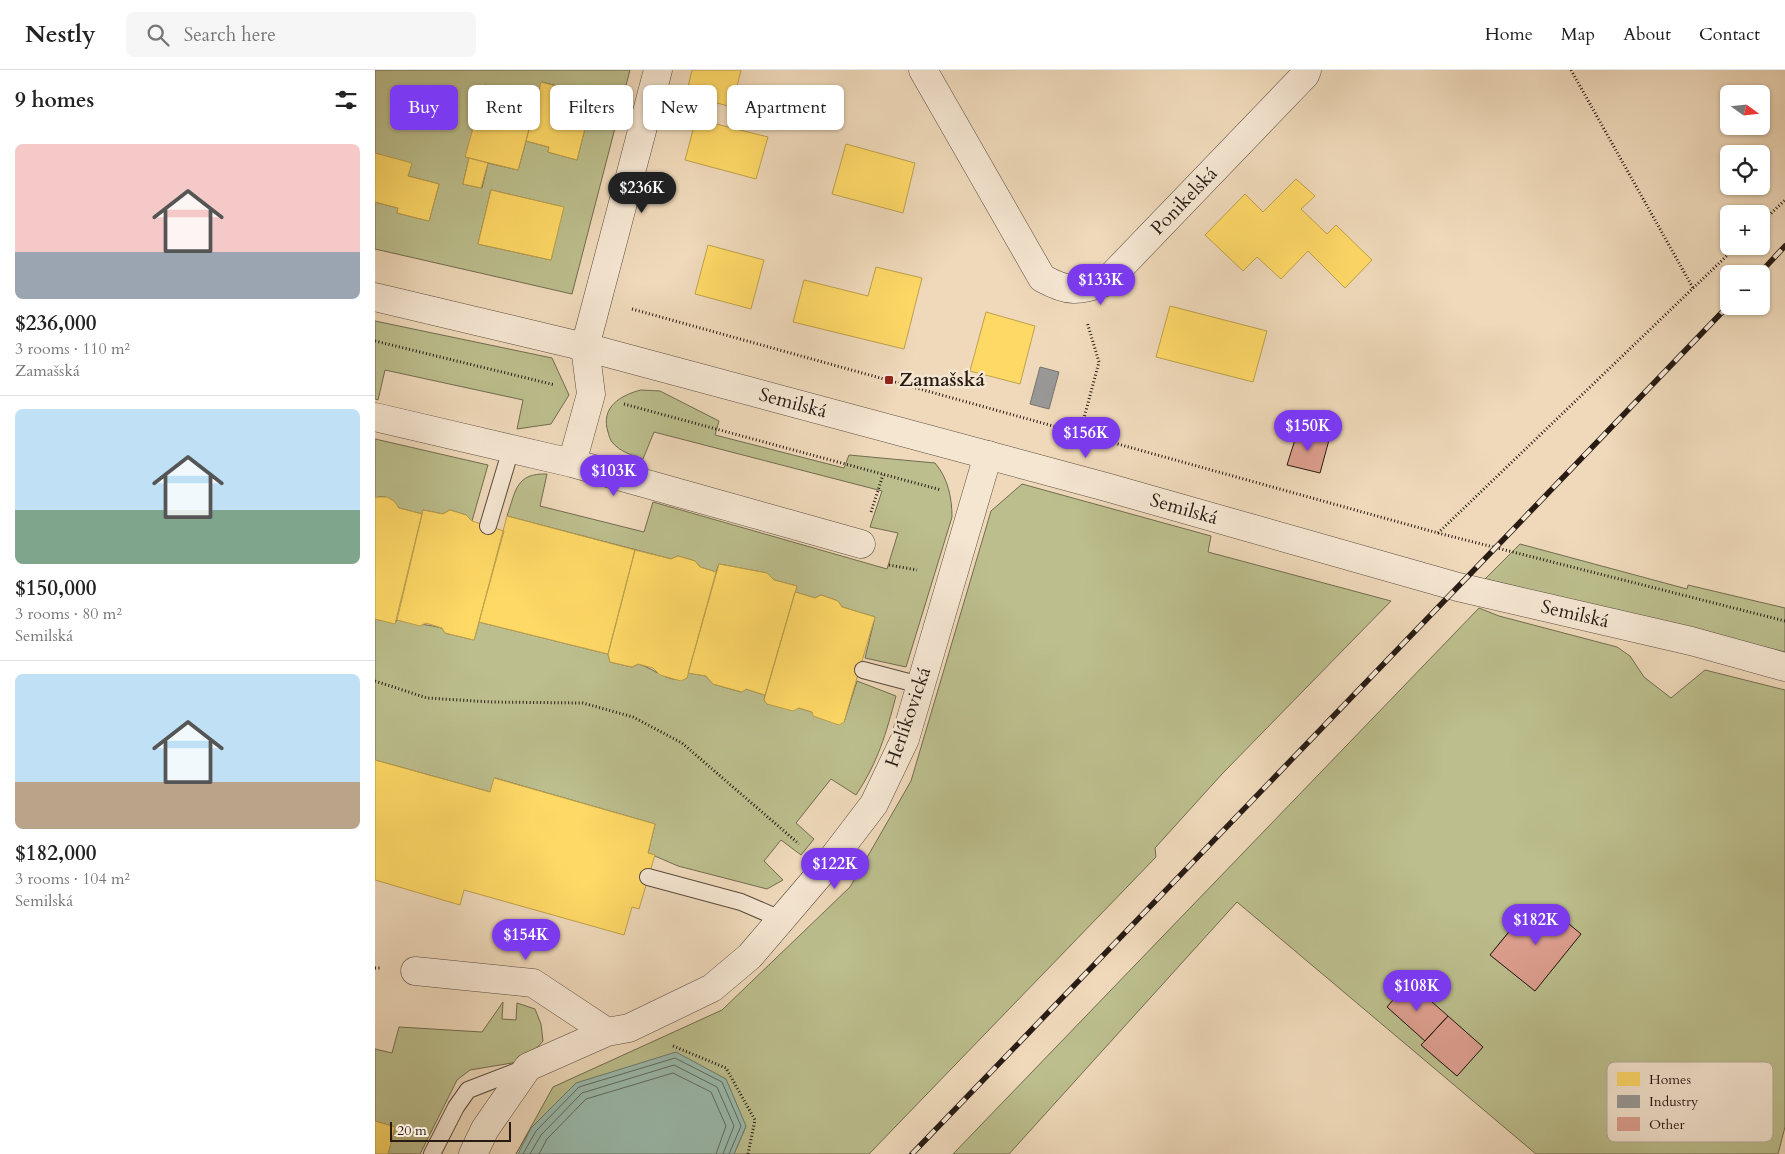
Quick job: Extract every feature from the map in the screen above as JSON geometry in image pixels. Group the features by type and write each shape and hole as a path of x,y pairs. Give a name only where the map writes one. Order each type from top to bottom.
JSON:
{"street":[{"path":"572,463 591,394 585,347 658,70"},
{"path":"923,70 1042,278 1061,288 1077,291"},
{"name":"Ponikelská","path":"1077,291 1106,282 1305,76 1307,70"},
{"name":"Semilská","path":"375,298 585,347 988,455 1458,586 1691,641 1785,667"},
{"path":"375,417 572,463 861,544"},
{"name":"Herlíkovická","path":"528,1067 618,1030 712,988 749,956 783,920 874,804 905,739 988,455"},
{"path":"415,971 533,983 618,1030"},
{"path":"473,1154 485,1129 528,1067"}],"lane":[{"path":"488,526 511,449"},
{"path":"863,670 920,685"},
{"path":"648,877 741,902 783,920"},
{"path":"431,1154 456,1107 468,1090 528,1067"}],"path":[{"path":"1571,70 1693,288"},
{"path":"1770,214 1785,200"},
{"path":"1438,533 1728,255"},
{"path":"1077,291 1099,362 1081,433"},
{"path":"598,300 1438,533 1785,622"},
{"path":"375,341 591,394 648,412 976,498"},
{"path":"375,681 427,698 491,702 583,703 633,716 682,743 826,867"},
{"path":"618,1030 726,1068 755,1120 748,1154"}],"green space":[{"path":"375,70 630,70 626,85 554,85 542,82 540,89 540,85 468,85 468,130 473,130 466,157 469,158 463,184 482,188 488,163 518,170 526,141 549,147 548,152 577,160 584,130 614,130 572,294 375,249 375,202 398,208 397,213 429,221 439,184 408,176 411,164 375,153","holes":["491,190 563,207 551,260 478,244"]},
{"path":"375,321 552,358 569,395 551,424 517,429 523,400 385,370 378,400 375,399"},
{"path":"641,390 660,391 719,421 715,435 844,468 849,455 935,463 943,475 948,488 952,517 906,667 865,658 875,617 842,607 838,601 821,595 815,598 795,592 797,586 774,580 767,573 719,564 716,572 700,567 695,561 678,556 671,559 507,516 515,491 523,480 537,474 547,474 540,506 644,532 653,502 887,569 898,533 870,527 882,491 654,432 643,459 626,453 612,442 606,423 607,416 610,409 620,399"},
{"path":"375,439 488,465 472,521 466,515 450,510 443,514 423,510 422,514 399,508 394,502 385,497 375,498"},
{"path":"1022,484 1211,536 1208,552 1391,601 1222,774 1155,848 1156,857 869,1154 734,1154 746,1126 531,1128 516,1154 553,1087 722,1010 850,887 911,781 991,511"},
{"path":"1520,544 1687,589 1688,585 1785,608 1785,652 1485,579"},
{"path":"1479,608 1499,616 1617,647 1630,656 1644,677 1671,698 1705,670 1785,690 1785,1127 1778,1154 1536,1154 1237,902 1009,1154 953,1154","holes":["1546,905 1581,934 1535,991 1490,955 1526,910 1535,917","1409,982 1483,1047 1457,1076 1422,1046 1425,1041 1387,1007"]},
{"path":"375,619 395,623 397,620 442,628 445,633 474,640 479,622 608,654 610,662 632,667 638,664 668,678 681,680 687,678 688,673 706,676 713,684 741,692 746,689 765,695 764,700 767,704 799,708 844,722 857,681 896,696 881,747 864,783 856,795 831,779 796,823 814,839 801,855 781,840 764,861 783,880 767,889 678,866 648,853 655,824 495,778 490,792 375,760"},
{"path":"503,1002 502,1019 516,1020 517,1003 535,1009 541,1024 543,1041 534,1051 518,1062 470,1070 457,1080 420,1154 388,1154 395,1127 375,1121 375,1049 392,1053 399,1027 482,1032"}],"water":[{"path":"676,1052 726,1079 746,1126 734,1154 518,1154 531,1128 576,1083"}],"building: Homes":[{"path":"692,70 741,70 737,85 727,85 727,106 717,103 717,85 688,85"},
{"path":"541,82 552,85 550,85 550,130 584,130 577,160 548,152 549,147 526,141 529,130 540,130"},
{"path":"717,124 727,127 727,130 740,130 768,137 756,179 685,160 693,130 717,130"},
{"path":"472,130 529,130 518,170 465,157"},
{"path":"846,144 915,163 903,213 832,194"},
{"path":"375,153 412,163 408,176 439,184 429,221 397,213 398,208 375,202"},
{"path":"469,158 488,163 481,188 463,184"},
{"path":"1296,179 1315,196 1301,209 1327,234 1336,225 1372,260 1345,288 1308,251 1281,279 1257,257 1243,271 1205,235 1245,194 1263,212"},
{"path":"491,190 564,207 551,260 478,244"},
{"path":"708,245 764,260 751,309 695,294"},
{"path":"876,267 922,278 904,349 793,322 804,280 868,296"},
{"path":"1170,306 1267,331 1253,382 1156,357"},
{"path":"986,312 1035,326 1020,384 970,371"},
{"path":"387,497 394,501 399,508 422,514 395,624 375,619 375,498"},
{"path":"423,510 443,514 450,510 466,515 472,521 504,531 474,640 445,633 442,628 426,623 420,626 397,620"},
{"path":"507,516 635,550 608,654 479,622"},
{"path":"635,550 671,559 678,556 695,561 700,567 716,572 687,678 681,681 660,675 653,668 638,664 632,667 610,662 608,654"},
{"path":"719,564 767,573 774,580 797,586 765,695 746,689 742,692 713,684 706,676 688,673"},
{"path":"795,592 815,598 821,595 838,601 842,607 875,617 844,722 839,725 813,716 812,712 799,708 793,711 767,704 764,700"},
{"path":"375,760 490,792 494,778 655,824 648,853 655,855 639,909 632,907 624,935 464,890 460,905 375,880"},
{"path":"375,1121 395,1127 388,1154 375,1154"}],"building: Industry":[{"path":"1040,367 1059,372 1049,409 1030,404"}],"building: Other":[{"path":"1298,430 1329,440 1320,473 1287,465"},
{"path":"1546,905 1581,934 1535,991 1490,955 1527,910 1535,917"},
{"path":"1409,982 1448,1016 1425,1041 1387,1007"},
{"path":"1448,1016 1483,1047 1457,1076 1421,1045"}],"railway":[{"path":"1767,265 1785,246"},
{"path":"912,1154 1720,314"}],"place":[{"name":"Zamašská","path":"889,380"}]}
